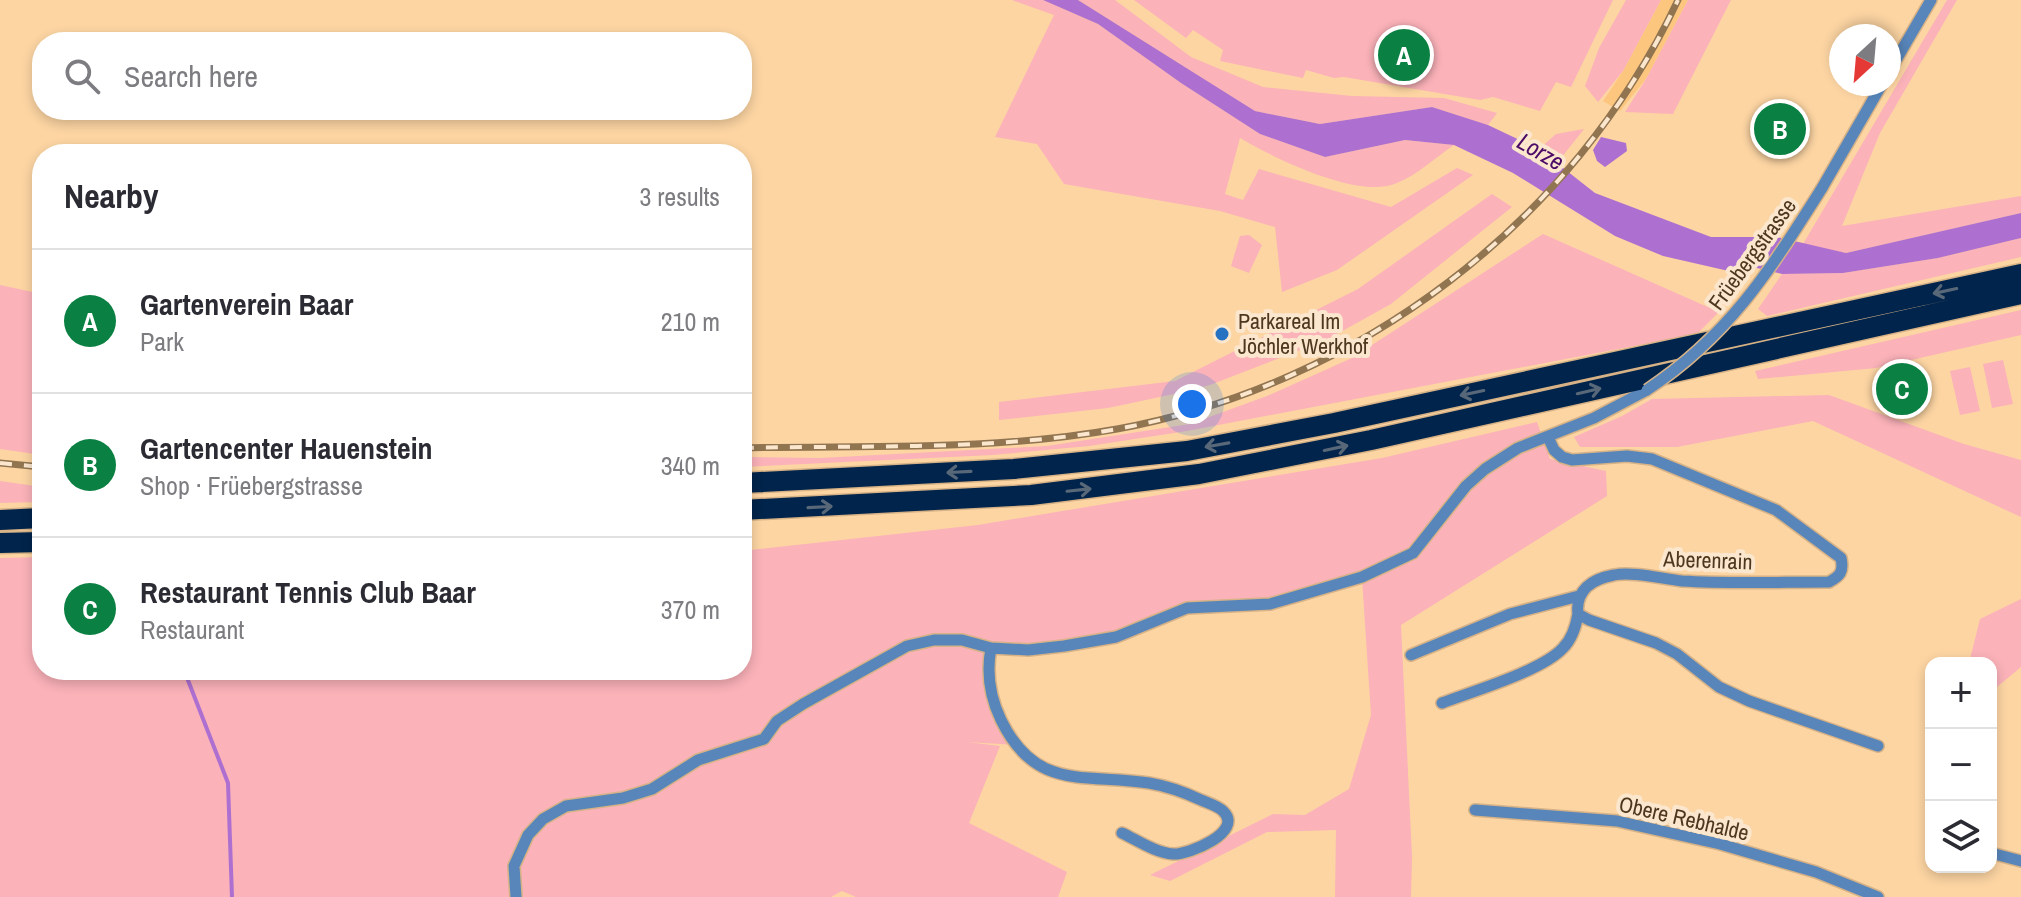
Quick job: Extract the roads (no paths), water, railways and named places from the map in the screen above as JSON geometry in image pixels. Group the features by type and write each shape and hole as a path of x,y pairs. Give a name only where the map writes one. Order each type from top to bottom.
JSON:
{"highway":[{"path":"752,482 1039,468 1187,451 1334,423 2021,274"},
{"path":"752,509 1031,495 1199,474 1371,440 2021,294"},
{"path":"0,520 32,518"},
{"path":"6,543 32,542"}],"street":[{"path":"1901,51 1931,0"},
{"name":"Früebergstrasse","path":"516,897 514,866 528,835 543,819 566,806 623,798 652,789 698,760 764,739 777,721 803,704 907,646 934,640 962,640 991,648 1028,650 1116,637 1187,608 1270,604 1362,577 1413,553 1466,486 1485,469 1518,448 1594,418 1647,390 1703,348 1751,297 1822,188 1875,96"},
{"name":"Aberenrain","path":"1548,437 1554,450 1562,457 1572,460 1627,456 1652,459 1776,510 1841,558 1843,568 1840,576 1829,582 1685,581 1616,574 1596,581 1581,591 1579,596"},
{"path":"1442,703 1547,661 1565,647 1576,627 1579,596"},
{"path":"1411,655 1510,614 1579,596"},
{"path":"1578,614 1656,643 1677,654 1719,687 1749,701 1878,746"},
{"path":"991,648 988,665 995,707 1005,729 1028,756 1052,772 1065,776 1172,788 1222,810 1228,820 1226,830 1215,840 1179,854 1164,852 1122,833"},
{"name":"Obere Rebhalde","path":"1475,810 1617,821 1720,844 1816,872 1878,897"},
{"path":"1997,855 2021,861"}],"water":[{"name":"Lorze","path":"1043,0 1078,0 1255,111 1320,124 1432,107 1488,125 1539,149 1595,193 1711,237 1777,237 1846,253 2021,213 2021,238 1938,258 1843,273 1782,274 1757,268 1733,272 1663,256 1615,236 1513,173 1454,145 1405,140 1325,157 1260,134 1098,24"},
{"path":"1601,137 1626,143 1627,151 1605,167 1597,161 1593,150"}],"waterway":[{"path":"188,680 228,783 232,897"}],"railway":[{"path":"752,448 930,446 1071,436 1117,429 1206,407 1292,375 1373,333 1449,282 1518,222 1580,155 1634,81 1678,0"},
{"path":"0,463 32,466"}],"place":[{"name":"Gartenverein Baar","path":"1404,55"},
{"name":"Gartencenter Hauenstein","path":"1780,129"},
{"name":"Parkareal Im Jöchler Werkhof","path":"1222,334"},
{"name":"Restaurant Tennis Club Baar","path":"1902,389"}]}
